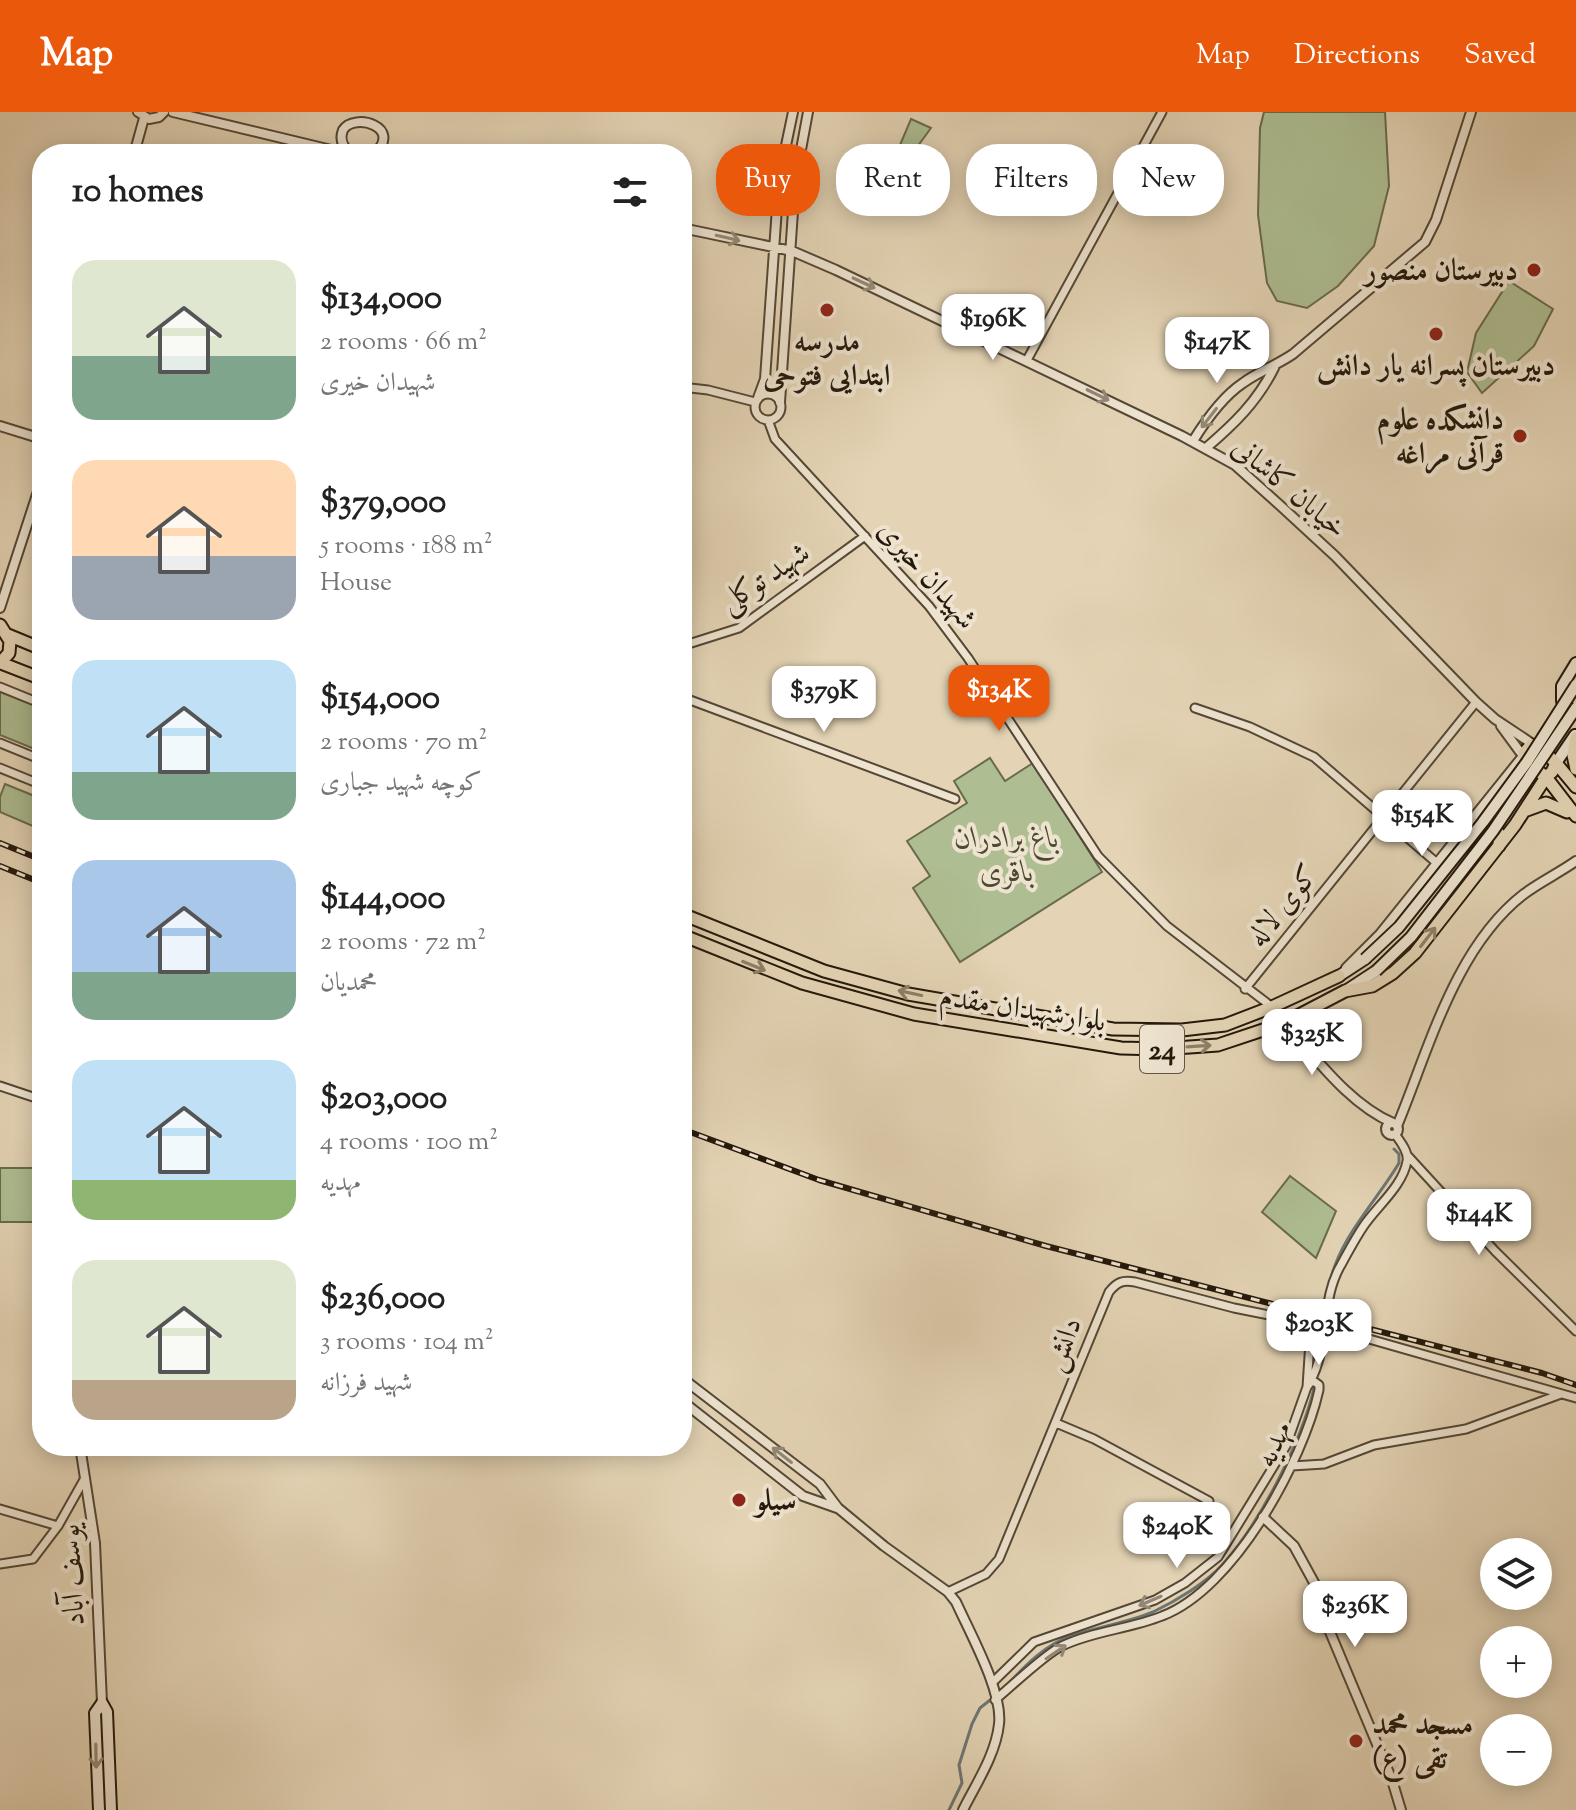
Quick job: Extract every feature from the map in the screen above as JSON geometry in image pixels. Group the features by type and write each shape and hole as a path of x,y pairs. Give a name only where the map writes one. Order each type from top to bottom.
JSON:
{"main road":[{"path":"0,625 8,635 32,645"},
{"path":"8,635 10,648 0,663 32,675"},
{"path":"1576,663 1562,686 1562,701 1572,712 1576,710"},
{"path":"1339,976 1365,959 1399,927 1527,762 1576,685"},
{"path":"1345,991 1376,971 1411,937 1493,831 1576,710"},
{"path":"1556,763 1576,736"},
{"path":"1576,736 1573,755 1576,769"},
{"path":"1534,745 1556,763 1576,789 1568,794 1565,805"},
{"name":"24","path":"1523,756 1527,747 1534,745"},
{"path":"1523,756 1526,762 1546,777 1576,817"},
{"name":"24","path":"1546,777 1556,763"},
{"name":"بلوارشهیدان مقدم","path":"692,939 802,983 894,1010 1121,1048 1218,1045 1284,1023 1345,991 1372,986 1393,973 1415,953 1499,846 1527,810 1546,777"},
{"path":"1527,810 1546,803 1559,806 1576,817"},
{"path":"1469,825 1483,822 1494,826 1499,834 1499,846"},
{"name":"بلوارشهیدان مقدم","path":"692,918 824,971 908,994 1113,1029 1182,1030 1225,1025 1339,976"},
{"path":"99,1810 95,1713 102,1703 107,1712 111,1810"}],"street":[{"path":"136,144 141,115 154,119 164,112"},
{"path":"173,112 308,144"},
{"path":"343,144 341,136 353,112"},
{"path":"786,144 793,112"},
{"path":"802,144 808,112"},
{"path":"1027,360 1162,112"},
{"path":"1193,441 1208,418 1242,383 1274,367 1380,283 1425,242 1436,220 1471,112"},
{"path":"347,122 360,116 379,121 383,137 381,144"},
{"path":"776,216 765,379 756,400 757,415 768,420 779,414 794,216"},
{"path":"692,230 774,248"},
{"name":"خیابان کاشانی","path":"774,248 792,251 1027,360 1193,441 1235,465 1335,556 1476,702 1534,745"},
{"path":"1206,448 1234,424 1259,396 1274,367"},
{"path":"692,388 756,400 770,394 780,402"},
{"name":"شهیدان خیری","path":"768,420 775,439 929,606 965,654 1098,856 1167,926 1272,1007"},
{"path":"0,426 32,436"},
{"path":"0,608 32,510"},
{"name":"شهید توکلی","path":"692,643 739,628 865,536"},
{"path":"0,687 32,700"},
{"path":"692,701 955,799"},
{"name":"کوی لاله","path":"1245,989 1476,702"},
{"path":"1195,708 1250,727 1314,757 1438,864"},
{"name":"خیابان کاشانی","path":"1495,719 1523,756"},
{"path":"0,743 32,756"},
{"name":"24","path":"1339,976 1380,934 1523,756"},
{"path":"0,768 32,781"},
{"path":"1393,1128 1453,985 1477,944 1522,895 1576,861"},
{"path":"1284,1023 1345,1089 1393,1128 1408,1156 1495,1251 1576,1331"},
{"path":"0,1086 32,1097"},
{"path":"992,1683 1034,1642 1155,1600 1185,1583 1218,1557 1286,1446 1323,1348 1332,1286 1339,1269 1363,1227 1399,1179 1408,1156"},
{"name":"دانش","path":"948,1592 986,1574 999,1559 1109,1292 1122,1280 1334,1329 1576,1398"},
{"path":"1300,1321 1310,1341 1308,1385"},
{"name":"مهدیه","path":"995,1698 1061,1646 1163,1616 1183,1605 1228,1567 1263,1517 1309,1428 1319,1390 1317,1383 1308,1385"},
{"path":"692,1386 820,1484 838,1508 948,1592 956,1602 992,1683 999,1717 996,1739 963,1810"},
{"path":"1292,1466 1324,1464 1374,1445 1466,1429 1561,1394"},
{"path":"692,1409 803,1496 838,1508"},
{"path":"1056,1423 1094,1439 1209,1501"},
{"name":"یوسف آباد","path":"82,1456 95,1543 102,1703"},
{"path":"0,1564 33,1559 58,1526 85,1478"},
{"path":"1249,1507 1294,1546 1317,1588 1325,1620 1401,1810"},
{"path":"0,1509 58,1526"}],"green space":[{"path":"1264,112 1385,112 1389,186 1374,246 1338,286 1307,308 1277,301 1267,283 1258,215 1260,128"},
{"path":"911,119 931,128 919,144 900,144"},
{"path":"1509,281 1553,309 1534,346 1482,393 1467,372 1476,333"},
{"path":"0,690 32,703 32,748 0,735"},
{"name":"باغ برادران باقری","path":"990,758 1005,781 1033,763 1102,872 960,962 913,888 930,876 907,841 967,803 954,781"},
{"path":"5,784 32,795 32,826 0,812 0,797"},
{"path":"0,1168 32,1168 32,1222 0,1222"},
{"path":"1290,1176 1336,1211 1316,1258 1262,1212"}],"waterway":[{"path":"1330,1283 1341,1251 1399,1163 1399,1154 1394,1149"},
{"path":"1008,1684 1053,1644 1153,1612 1190,1591 1223,1564 1253,1523 1281,1474 1304,1422 1317,1374"},
{"path":"949,1810 962,1783 959,1765 972,1724 980,1708 994,1697"}],"railway":[{"path":"0,843 32,856"},
{"path":"0,866 32,879"},
{"path":"692,1133 819,1180 1046,1246 1542,1373 1576,1385"}],"place":[{"name":"دبیرستان منصور","path":"1534,270"},
{"name":"مدرسه ابتدایی فتوحی","path":"827,310"},
{"name":"دبیرستان پسرانه یار دانش","path":"1436,334"},
{"name":"دانشکده علوم قرآنی مراغه","path":"1520,436"},
{"name":"سیلو","path":"739,1500"},
{"name":"مسجد محمد تقی (ع)","path":"1356,1741"}]}
